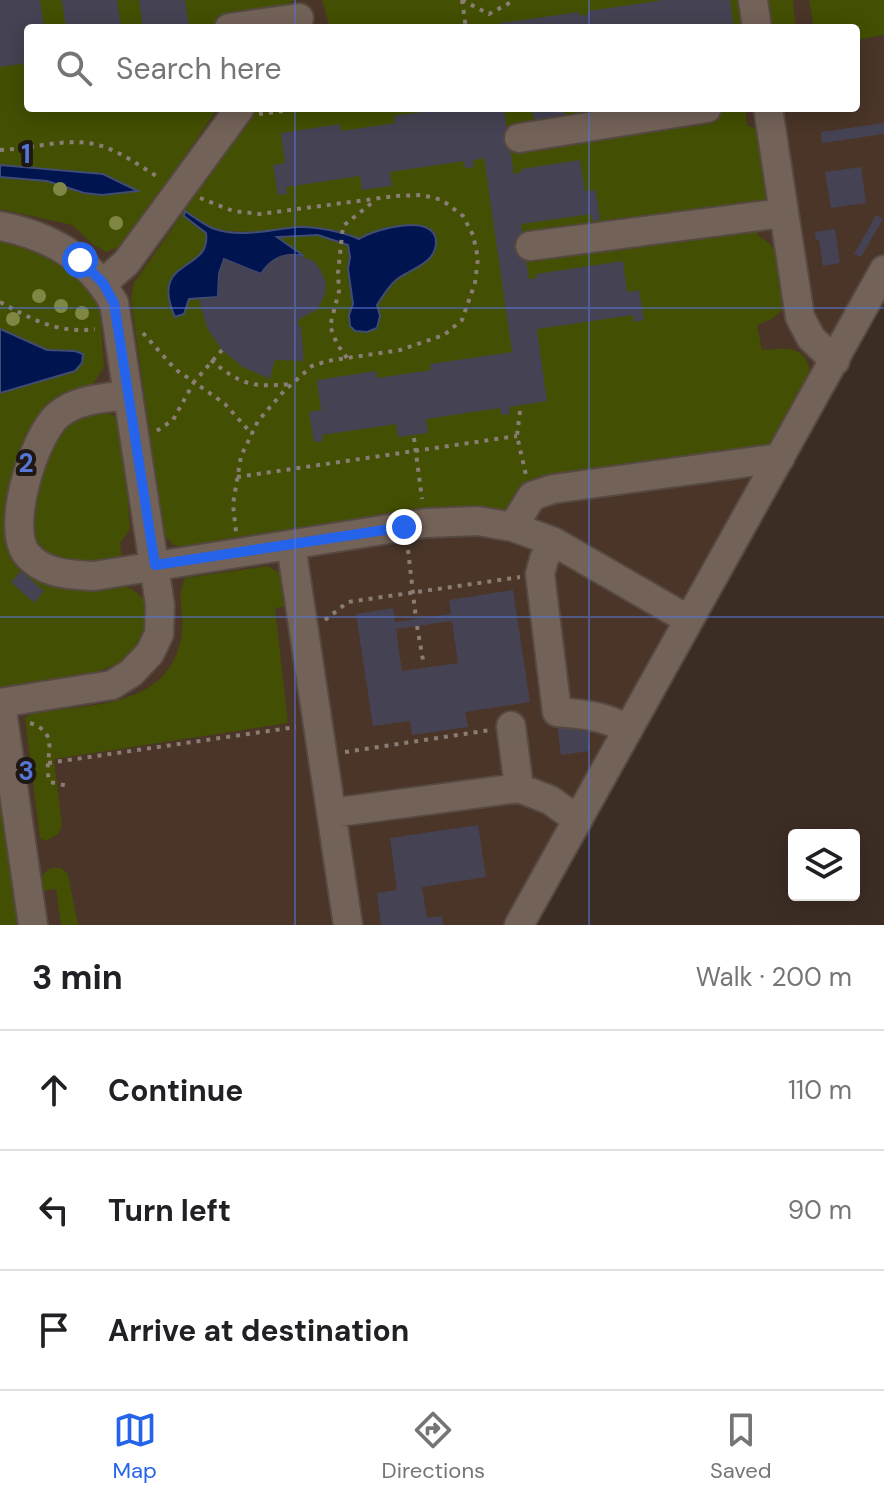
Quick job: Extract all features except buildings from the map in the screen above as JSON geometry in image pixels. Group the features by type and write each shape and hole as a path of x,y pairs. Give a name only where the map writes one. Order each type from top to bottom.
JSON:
{"lane":[{"path":"753,0 756,24"},
{"path":"251,24 300,15"},
{"path":"519,138 682,112"},
{"path":"769,112 800,317 811,338 835,361"},
{"path":"103,283 126,263 237,113"},
{"path":"530,246 783,213"},
{"path":"0,226 59,244 103,283 114,303 160,605 159,634 150,653 131,673 112,685 2,710 12,861 33,925"},
{"path":"519,925 884,270"},
{"path":"128,395 83,401 58,415 32,456 20,511 20,536 25,553 44,568 66,575 94,576 415,525 478,521 513,527 554,542 689,620"},
{"path":"513,527 532,496 553,489 780,458"},
{"path":"554,542 540,574 557,712 588,714 628,730"},
{"path":"291,545 348,925"},
{"path":"511,726 519,788"},
{"path":"331,813 519,788 550,800 578,820"}],"path":[{"path":"465,24 462,0 489,14 515,0"},
{"path":"0,150 70,142 95,144 124,156 205,201 233,211 260,214 422,195 442,200 463,216 473,235 478,258 475,283 462,320 444,335 400,350 312,366 292,384 258,421 241,456 233,504 238,553"},
{"path":"347,358 330,326 339,291 343,226 375,200"},
{"path":"222,350 194,382 225,404 252,434"},
{"path":"211,360 228,374 248,384 264,387 292,384"},
{"path":"520,411 517,436 532,496"},
{"path":"237,477 517,436"},
{"path":"414,438 413,593 416,619"},
{"path":"304,627 322,623 348,602 540,574"},
{"path":"417,626 423,660"},
{"path":"2,710 44,731 50,740 47,774 50,782 68,786"},
{"path":"48,763 318,724"},
{"path":"323,755 511,726"}],"shaded area":[{"path":"0,0 884,0 884,298 535,925 0,925"},
{"path":"0,165 103,174 138,191 102,195 84,193 47,181 0,177"},
{"path":"185,211 212,228 233,233 305,227 359,239 377,231 416,225 426,227 433,233 436,242 427,261 388,288 377,305 380,316 377,328 367,332 355,331 350,326 349,315 353,304 348,245 318,235 277,237 304,256 279,258 261,274 224,259 219,274 218,297 189,299 184,314 175,317 169,298 169,284 175,275 200,255 205,246 206,233 184,216"},
{"path":"0,329 47,350 83,354 82,363 75,371 0,393"}],"green space":[{"path":"0,0 294,0 284,7 273,24 24,24 24,112 215,112 124,245 106,252 72,225 0,209 0,177 47,181 84,193 102,195 137,191 103,174 0,165"},
{"path":"322,0 793,0 796,24 329,24"},
{"path":"809,0 884,0 884,35 860,39 860,24 813,24"},
{"path":"253,112 745,112 747,126 756,128 758,134 770,188 763,202 754,207 758,236 773,249 782,277 784,308 772,319 757,325 762,350 795,350 806,359 811,378 769,449 542,479 518,491 505,510 185,548 174,545 164,535 131,299 134,283","holes":["186,212 212,228 265,232 299,227 347,233 418,267 394,281 377,305 380,316 349,315 348,245 318,235 275,237 302,255 281,256 265,268 224,259 219,274 218,297 189,299 187,264 203,252 207,239 206,233 191,223"]},
{"path":"0,236 36,246 91,286 100,311 104,367 93,384 98,409 115,416 123,429 130,529 120,543 125,586 142,598 148,618 145,638 133,654 114,665 67,679 0,687 0,393 24,385 60,351 47,350 0,329"},
{"path":"268,566 281,574 290,606 275,608 288,723 54,759 62,826 58,834 46,841 40,838 25,718 34,712 127,698 147,688 163,675 175,657 182,632 181,598 185,578"},
{"path":"0,770 22,925 0,925"},
{"path":"51,868 61,868 68,874 78,925 61,925 56,889 40,891 41,877"}],"route":[{"path":"80,260 103,283 114,303 155,565 404,527"}]}
